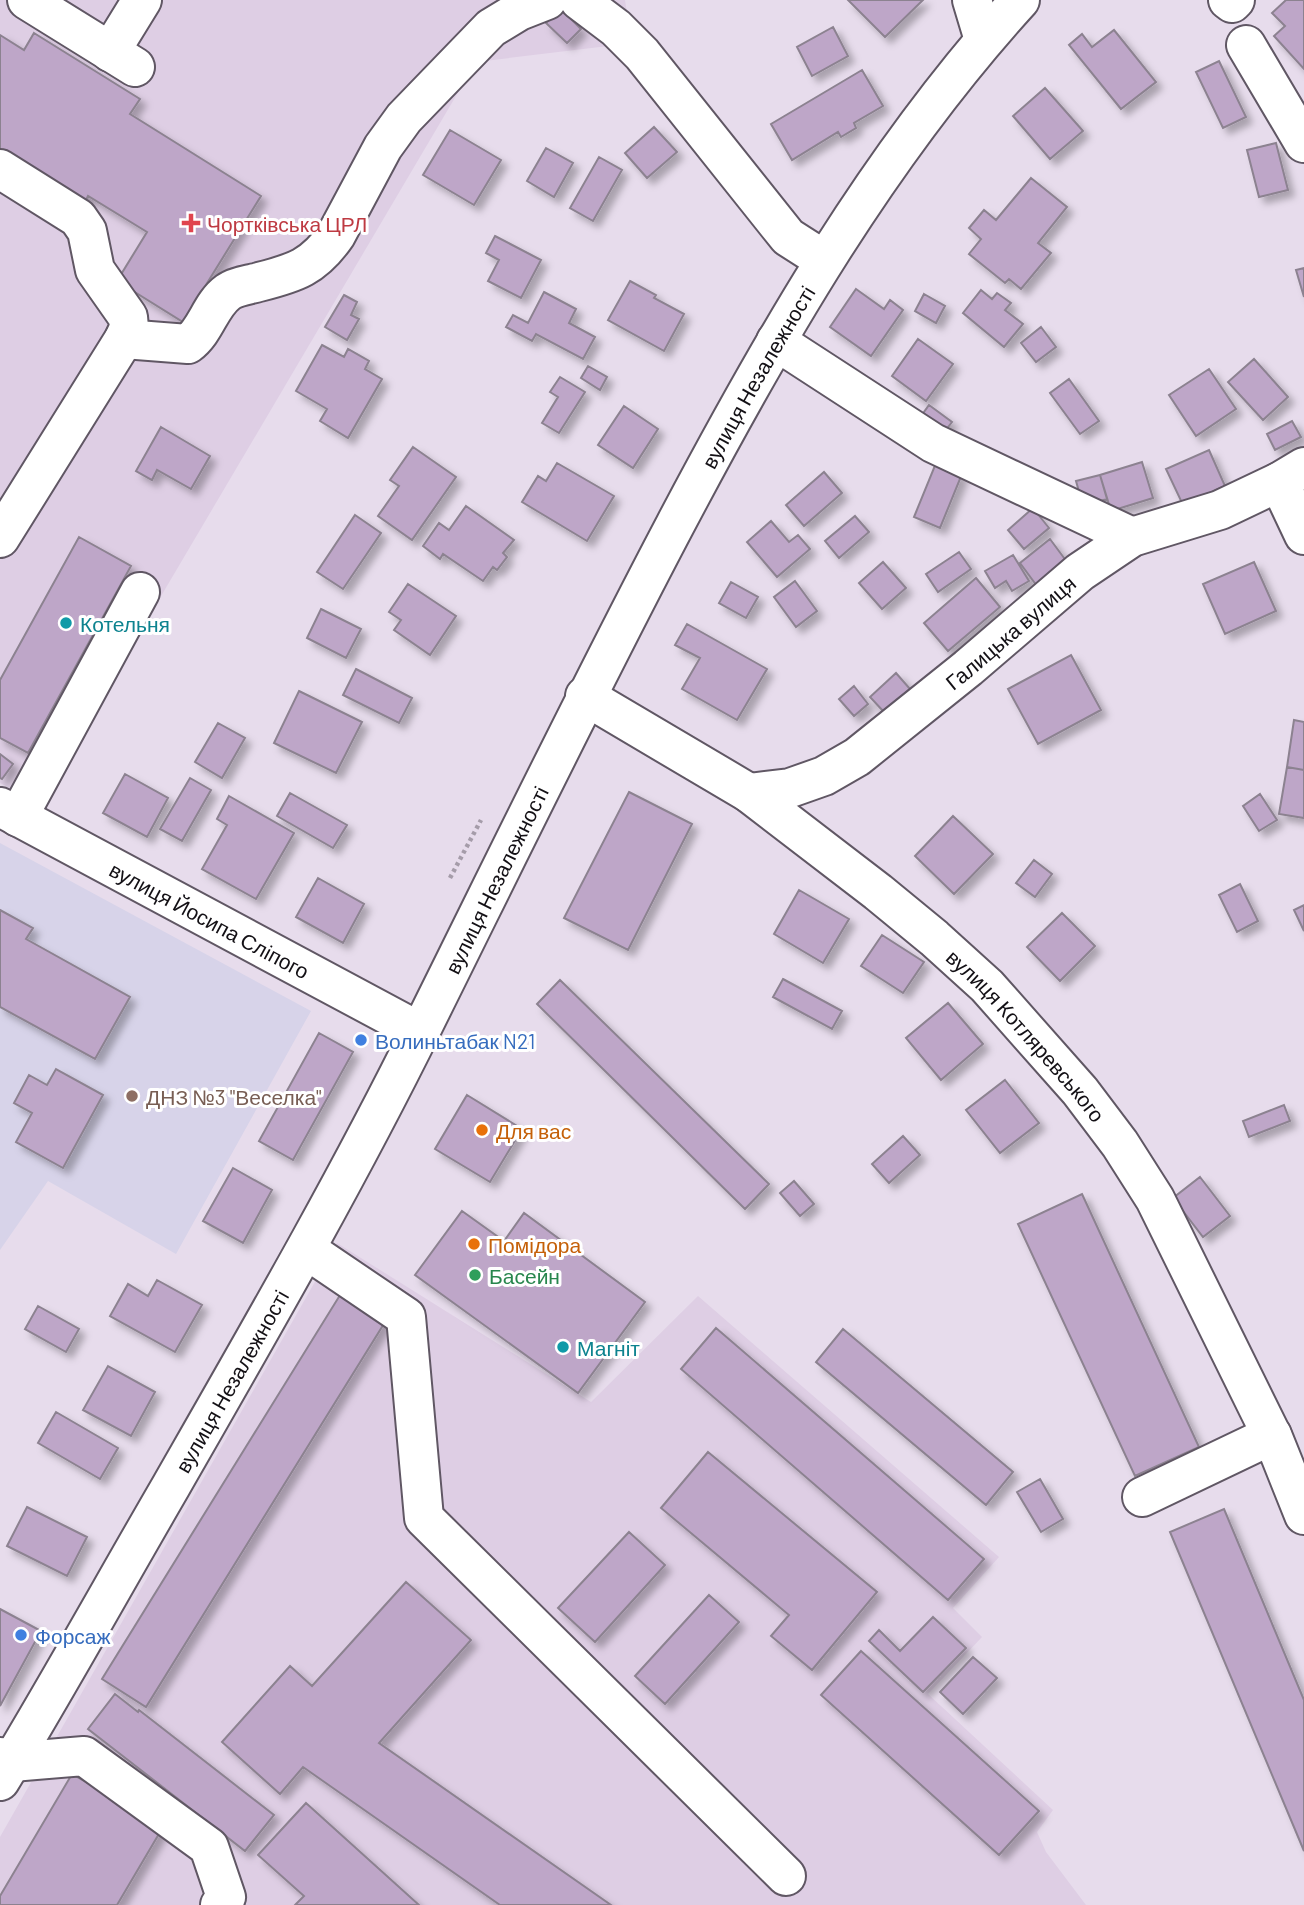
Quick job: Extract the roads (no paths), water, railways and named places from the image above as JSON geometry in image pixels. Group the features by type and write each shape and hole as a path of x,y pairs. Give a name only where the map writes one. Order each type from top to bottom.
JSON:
{"street":[{"path":"27,0 122,60 142,0"},
{"path":"124,339 188,344 196,338 219,301 228,292 292,274 310,264 335,235 383,148 404,118 491,28 519,11 547,0"},
{"path":"579,0 615,28 642,54 788,237 824,260"},
{"path":"972,0 984,40"},
{"name":"вулиця Незалежності","path":"4,1767 307,1250 420,1032 585,696 704,470 776,341 824,260 922,116 1020,0"},
{"path":"1228,0 1232,3 1235,0"},
{"path":"1246,45 1304,143"},
{"path":"0,169 78,218 86,231 95,270 128,317 129,328 0,538"},
{"path":"776,341 933,443 1132,537"},
{"name":"Галицька вулиця","path":"749,793 790,788 824,776 857,757 968,668 1080,572 1132,537 1220,510 1292,474 1304,535"},
{"path":"9,812 140,592"},
{"name":"вулиця Котляревського","path":"585,696 749,793 934,938 987,986 1080,1091 1120,1144 1155,1199 1272,1435 1304,1515"},
{"name":"вулиця Йосипа Сліпого","path":"9,812 420,1032"},
{"path":"307,1250 406,1317 424,1518 786,1876"},
{"path":"1142,1497 1272,1435"},
{"path":"4,1767 83,1756 209,1847 226,1897 220,1905"}],"place":[{"name":"Чортківська ЦРЛ","path":"191,223"},
{"name":"Котельня","path":"66,623"},
{"name":"Волиньтабак N21","path":"361,1040"},
{"name":"ДНЗ №3 \"Веселка\"","path":"132,1096"},
{"name":"Для вас","path":"482,1130"},
{"name":"Помідора","path":"474,1244"},
{"name":"Басейн","path":"475,1275"},
{"name":"Магніт","path":"563,1347"},
{"name":"Форсаж","path":"21,1635"}]}
